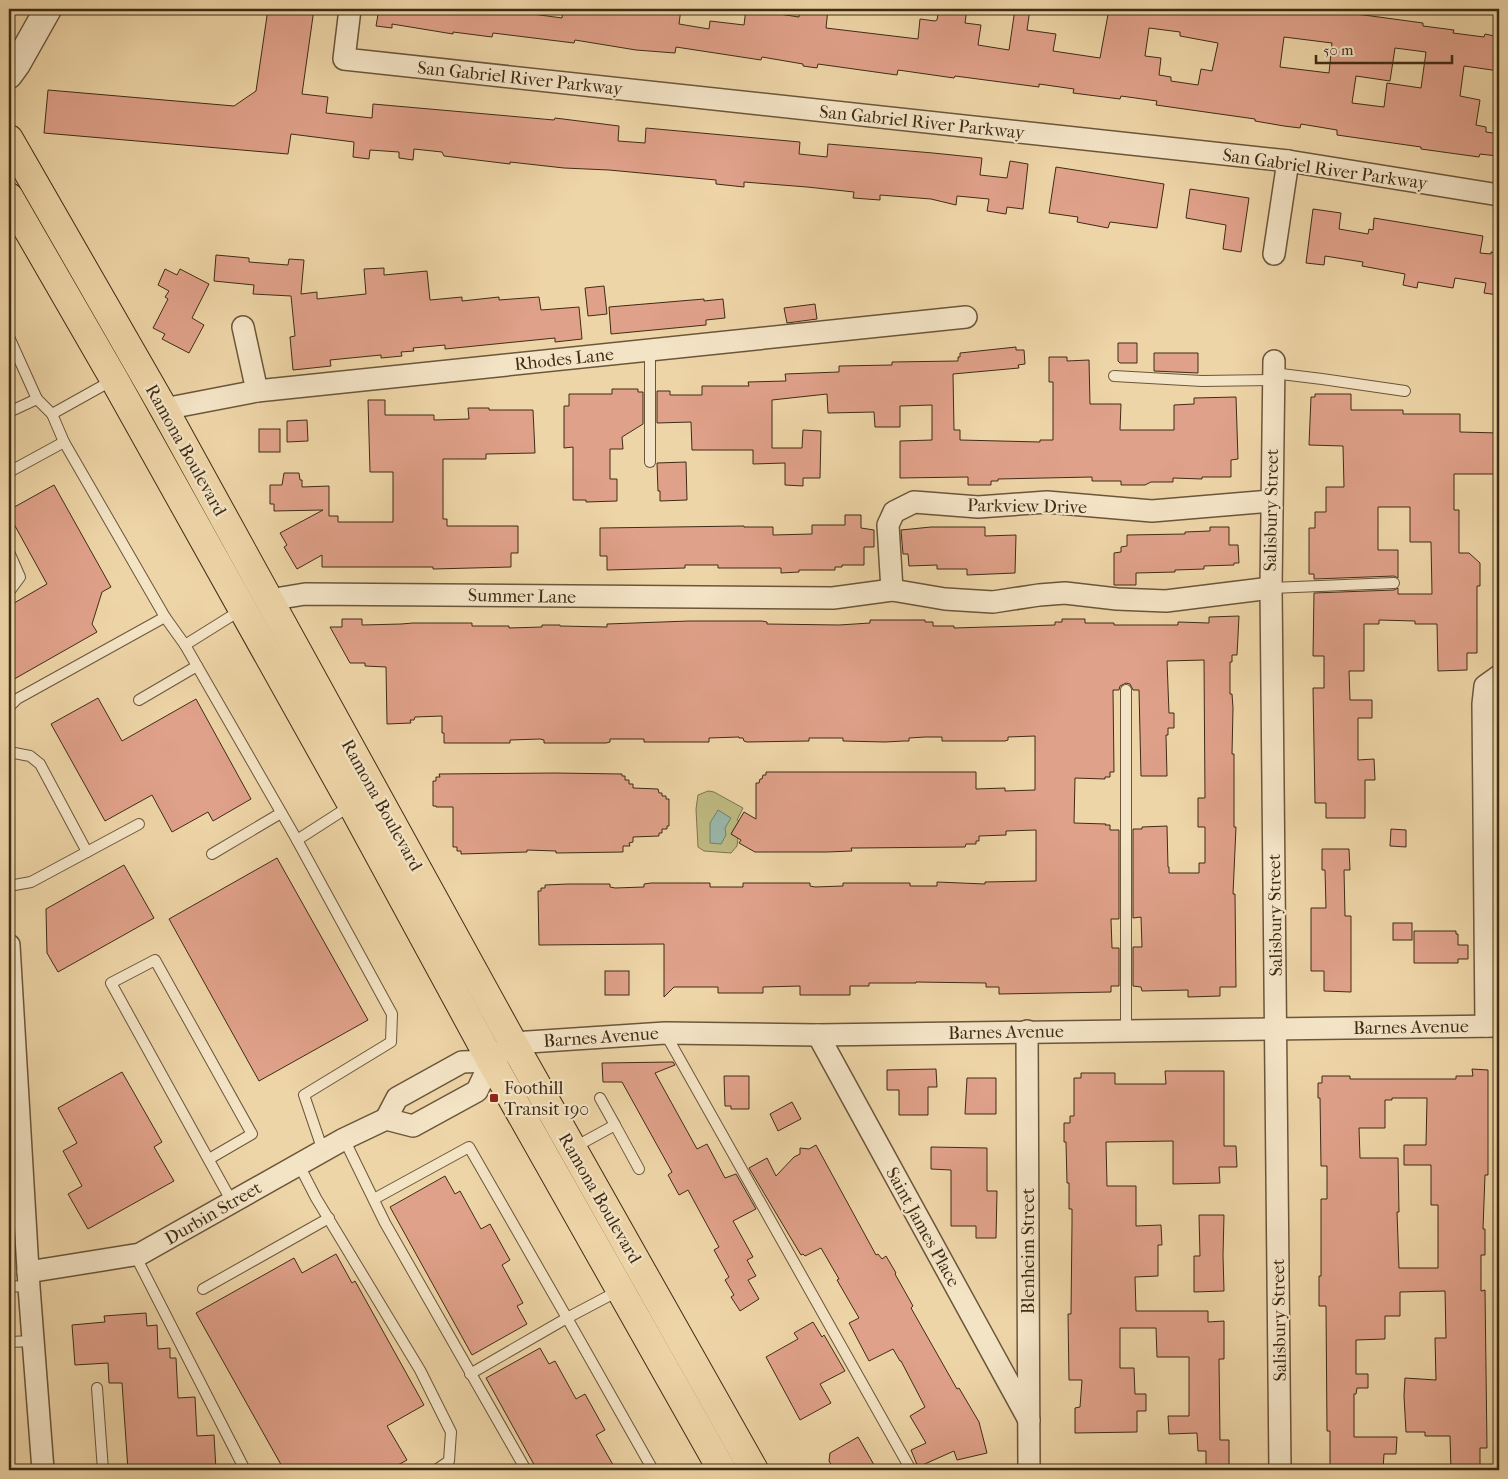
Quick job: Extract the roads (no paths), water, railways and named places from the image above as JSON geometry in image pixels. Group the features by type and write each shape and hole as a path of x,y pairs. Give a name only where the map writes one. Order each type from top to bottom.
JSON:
{"main road":[{"name":"Ramona Boulevard","path":"9,139 164,409 512,1043 754,1470"},
{"name":"Ramona Boulevard","path":"9,197 114,379 352,805 490,1061 722,1470"}],"street":[{"path":"9,75 48,9"},
{"name":"San Gabriel River Parkway","path":"350,9 344,59 1288,162 1499,195"},
{"path":"1274,254 1288,162"},
{"name":"Rhodes Lane","path":"164,409 257,391 966,317"},
{"path":"243,327 257,391"},
{"name":"Salisbury Street","path":"1273,371 1271,588 1280,1470"},
{"name":"Parkview Drive","path":"892,590 888,526 894,512 914,502 978,507 1047,502 1152,511 1271,501"},
{"path":"892,590 945,599 993,602 1065,593 1117,599 1166,601 1271,588"},
{"name":"Summer Lane","path":"269,600 305,594 833,598 892,590"},
{"path":"1492,681 1483,704 1493,1026"},
{"path":"9,956 22,1282 33,1341 42,1470"},
{"name":"Barnes Avenue","path":"512,1043 664,1033 818,1035 1493,1026"},
{"name":"Blenheim Street","path":"1027,1031 1029,1470"},
{"name":"Saint James Place","path":"818,1035 1029,1420"},
{"path":"490,1061 462,1062 396,1098 386,1119 413,1126 477,1091 490,1061 512,1043"},
{"name":"Durbin Street","path":"22,1282 140,1254 344,1139 386,1119"}],"lane":[{"path":"9,337 37,399 52,414 64,442 165,617 185,645 282,814 392,1014 391,1042 304,1095 323,1151"},
{"path":"650,350 650,462"},
{"path":"1114,376 1202,381 1273,371 1405,392"},
{"path":"52,414 114,379"},
{"path":"9,412 37,399"},
{"path":"9,472 64,442"},
{"path":"9,552 20,577 9,592"},
{"path":"1271,588 1394,584"},
{"path":"185,645 242,609"},
{"path":"9,707 17,699 165,617"},
{"path":"139,700 197,666"},
{"path":"1126,690 1126,1030"},
{"path":"9,752 30,756 40,764 87,852"},
{"path":"296,840 352,805"},
{"path":"212,854 282,814"},
{"path":"9,886 31,882 139,824"},
{"path":"209,1159 252,1134 155,960 110,983 232,1202"},
{"path":"664,1033 911,1470"},
{"path":"600,1098 639,1169"},
{"path":"572,1149 615,1125"},
{"path":"344,1139 385,1223 526,1470"},
{"path":"374,1199 469,1147 652,1470"},
{"path":"299,1164 420,1370 451,1432 449,1460 436,1470"},
{"path":"203,1289 329,1218"},
{"path":"135,1255 245,1470"},
{"path":"470,1374 620,1290"},
{"path":"9,1342 33,1341"},
{"path":"97,1388 103,1470"}],"place":[{"name":"Foothill Transit 190","path":"494,1098"}]}
